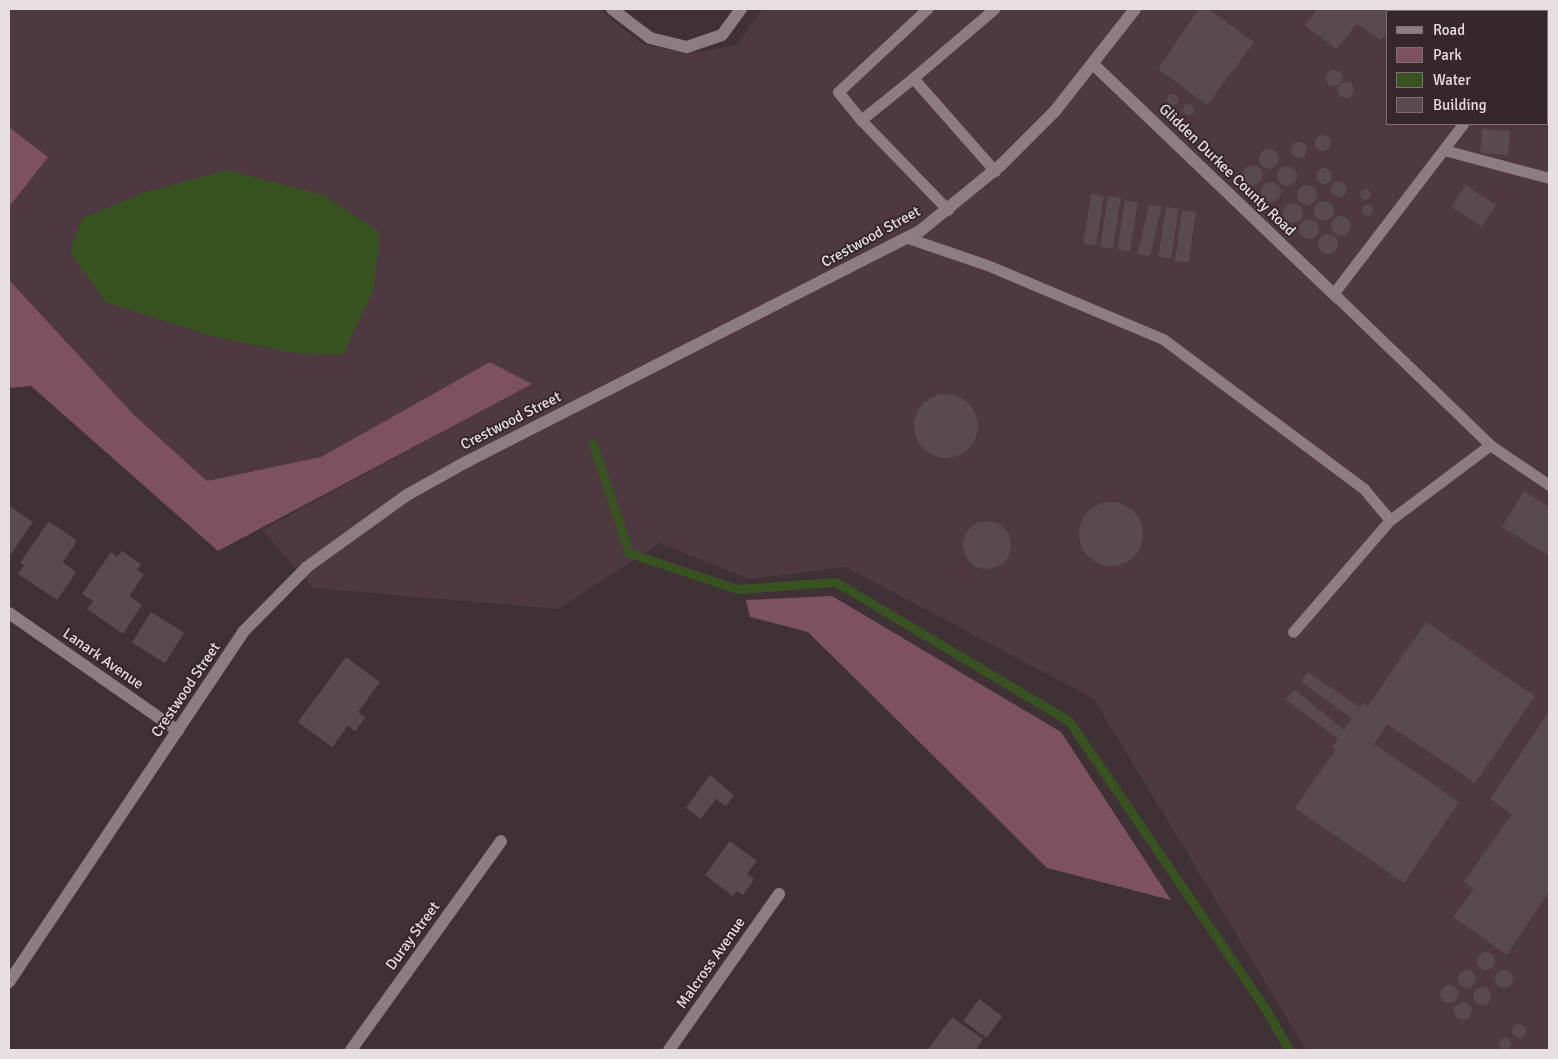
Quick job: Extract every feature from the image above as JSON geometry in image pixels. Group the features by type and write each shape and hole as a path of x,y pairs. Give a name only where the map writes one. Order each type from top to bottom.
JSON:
{"street":[{"path":"612,9 650,38 687,47 722,35 741,9"},
{"name":"Crestwood Street","path":"9,982 243,632 307,568 392,505 466,462 908,238 948,210 995,171 1094,65 1135,9"},
{"name":"Glidden Durkee County Road","path":"1094,65 1336,296"},
{"name":"Lanark Avenue","path":"9,613 178,731"},
{"name":"Duray Street","path":"351,1050 500,841"},
{"name":"Malcross Avenue","path":"669,1050 779,894"}],"lane":[{"path":"926,9 838,92 861,120 948,210"},
{"path":"861,120 994,9"},
{"path":"913,78 995,171"},
{"path":"1462,125 1336,296 1490,445 1549,485"},
{"path":"1444,150 1549,178"},
{"path":"908,238 987,265 1163,339 1364,489 1390,520"},
{"path":"1294,632 1390,520 1490,445"}],"shaded area":[{"path":"9,9 599,9 641,43 688,54 737,45 762,9 1549,9 1549,1050 1306,1050 1094,699 846,567 749,579 660,543 558,609 313,588 262,530 531,384 490,362 321,457 207,481 134,415 9,280 9,207 48,157 9,127"}],"green space":[{"path":"9,127 48,157 9,207"},
{"path":"9,280 134,415 207,481 321,457 490,362 532,384 218,551 31,386 9,388"},
{"path":"832,596 1061,732 1171,900 1047,868 808,632 750,617 746,600"}],"water":[{"path":"227,170 323,195 380,232 374,289 343,355 295,353 212,336 106,302 70,252 83,218 142,193"}],"building":[{"path":"1199,9 1208,9 1254,42 1207,105 1158,69"},
{"path":"1317,9 1483,9 1386,10 1386,34 1381,41 1357,24 1337,49 1305,26"},
{"path":"1334,70 1340,72 1342,78 1340,84 1334,86 1328,84 1326,78 1328,72"},
{"path":"1346,82 1352,84 1354,90 1352,96 1346,98 1340,96 1338,90 1340,84"},
{"path":"1170,94 1174,94 1177,99 1176,103 1170,104 1167,101 1167,97"},
{"path":"1188,103 1194,109 1188,115 1182,109"},
{"path":"1482,129 1510,131 1508,155 1480,153"},
{"path":"1320,135 1326,135 1331,140 1329,149 1320,151 1315,146 1315,140"},
{"path":"1299,142 1305,144 1307,150 1305,156 1299,158 1293,156 1291,150 1293,144"},
{"path":"1269,149 1276,152 1279,159 1276,166 1269,169 1262,166 1259,159 1262,152"},
{"path":"1253,165 1260,168 1263,175 1260,182 1253,185 1246,182 1243,175 1246,168"},
{"path":"1287,166 1294,169 1297,176 1294,183 1287,186 1280,183 1277,176 1280,169"},
{"path":"1321,168 1327,168 1332,173 1330,182 1321,184 1316,179 1316,173"},
{"path":"1339,181 1345,183 1347,189 1345,195 1339,197 1333,195 1331,189 1333,183"},
{"path":"1271,182 1278,185 1281,192 1278,199 1271,202 1264,199 1261,192 1264,185"},
{"path":"1307,185 1314,188 1317,195 1314,202 1307,205 1300,202 1297,195 1300,188"},
{"path":"1466,185 1496,205 1481,227 1451,207"},
{"path":"1363,189 1367,189 1370,194 1369,198 1363,199 1360,196 1360,192"},
{"path":"1091,194 1104,196 1096,245 1083,243"},
{"path":"1108,196 1121,198 1113,248 1100,246"},
{"path":"1125,200 1138,202 1130,251 1117,249"},
{"path":"1324,201 1331,204 1334,211 1331,218 1324,221 1317,218 1314,211 1317,204"},
{"path":"1293,203 1300,206 1303,213 1300,220 1293,223 1286,220 1283,213 1286,206"},
{"path":"1149,204 1162,207 1150,257 1138,254"},
{"path":"1365,205 1369,205 1372,210 1371,214 1365,215 1362,212 1362,208"},
{"path":"1166,207 1179,209 1171,258 1158,256"},
{"path":"1182,210 1196,212 1189,262 1175,261"},
{"path":"1341,216 1348,219 1351,226 1348,233 1341,236 1334,233 1331,226 1334,219"},
{"path":"1309,219 1316,222 1319,229 1316,236 1309,239 1302,236 1299,229 1302,222"},
{"path":"1328,234 1335,237 1338,244 1335,251 1328,254 1321,251 1318,244 1321,237"},
{"path":"946,394 964,400 972,408 978,426 972,444 964,452 946,458 928,452 920,444 914,426 920,408 928,400"},
{"path":"1524,491 1549,507 1549,556 1502,527"},
{"path":"1111,502 1129,508 1137,516 1143,534 1137,552 1129,560 1111,566 1093,560 1085,552 1079,534 1085,516 1093,508"},
{"path":"9,506 33,522 9,557"},
{"path":"49,521 77,541 63,562 76,572 57,600 18,574 24,565 20,563"},
{"path":"987,521 996,523 1004,528 1009,536 1011,545 1009,554 1004,562 996,567 987,569 978,567 970,562 965,554 963,545 965,536 970,528 978,523"},
{"path":"122,551 141,564 137,570 144,575 129,596 142,605 123,634 87,609 93,601 82,594 111,552 117,557"},
{"path":"151,612 184,633 165,663 132,643"},
{"path":"1426,622 1535,696 1475,783 1387,724 1374,744 1459,802 1404,883 1295,808 1336,749 1332,747 1338,739 1285,699 1295,690 1344,730 1352,718 1301,682 1308,672 1360,707 1363,702 1368,706"},
{"path":"346,657 380,682 358,712 365,718 355,731 348,726 332,747 298,722"},
{"path":"1549,712 1549,892 1507,955 1453,917 1474,889 1464,882 1512,814 1490,799"},
{"path":"710,775 734,795 726,806 716,799 701,819 686,808"},
{"path":"730,841 757,861 747,874 754,879 743,895 737,891 733,896 705,875"},
{"path":"1486,952 1492,955 1495,961 1492,967 1486,970 1480,967 1477,961 1480,955"},
{"path":"1467,970 1473,973 1476,979 1473,985 1467,988 1461,985 1458,979 1461,973"},
{"path":"1504,970 1510,973 1513,979 1510,985 1504,988 1498,985 1495,979 1498,973"},
{"path":"1449,985 1455,988 1458,994 1455,1000 1449,1003 1443,1000 1440,994 1443,988"},
{"path":"1482,987 1488,990 1491,996 1488,1002 1482,1005 1476,1002 1473,996 1476,990"},
{"path":"979,999 1002,1016 987,1038 963,1021"},
{"path":"1463,1002 1469,1005 1472,1011 1469,1017 1463,1020 1457,1017 1454,1011 1457,1005"},
{"path":"952,1017 983,1039 976,1050 927,1050"},
{"path":"1519,1024 1524,1026 1526,1031 1524,1036 1519,1038 1514,1036 1512,1031 1514,1026"},
{"path":"1507,1038 1510,1039 1510,1049 1503,1050 1500,1049 1499,1042 1500,1039"}],"waterway":[{"path":"593,444 629,553 737,589 836,582 1069,721 1265,1008 1289,1050"}]}
